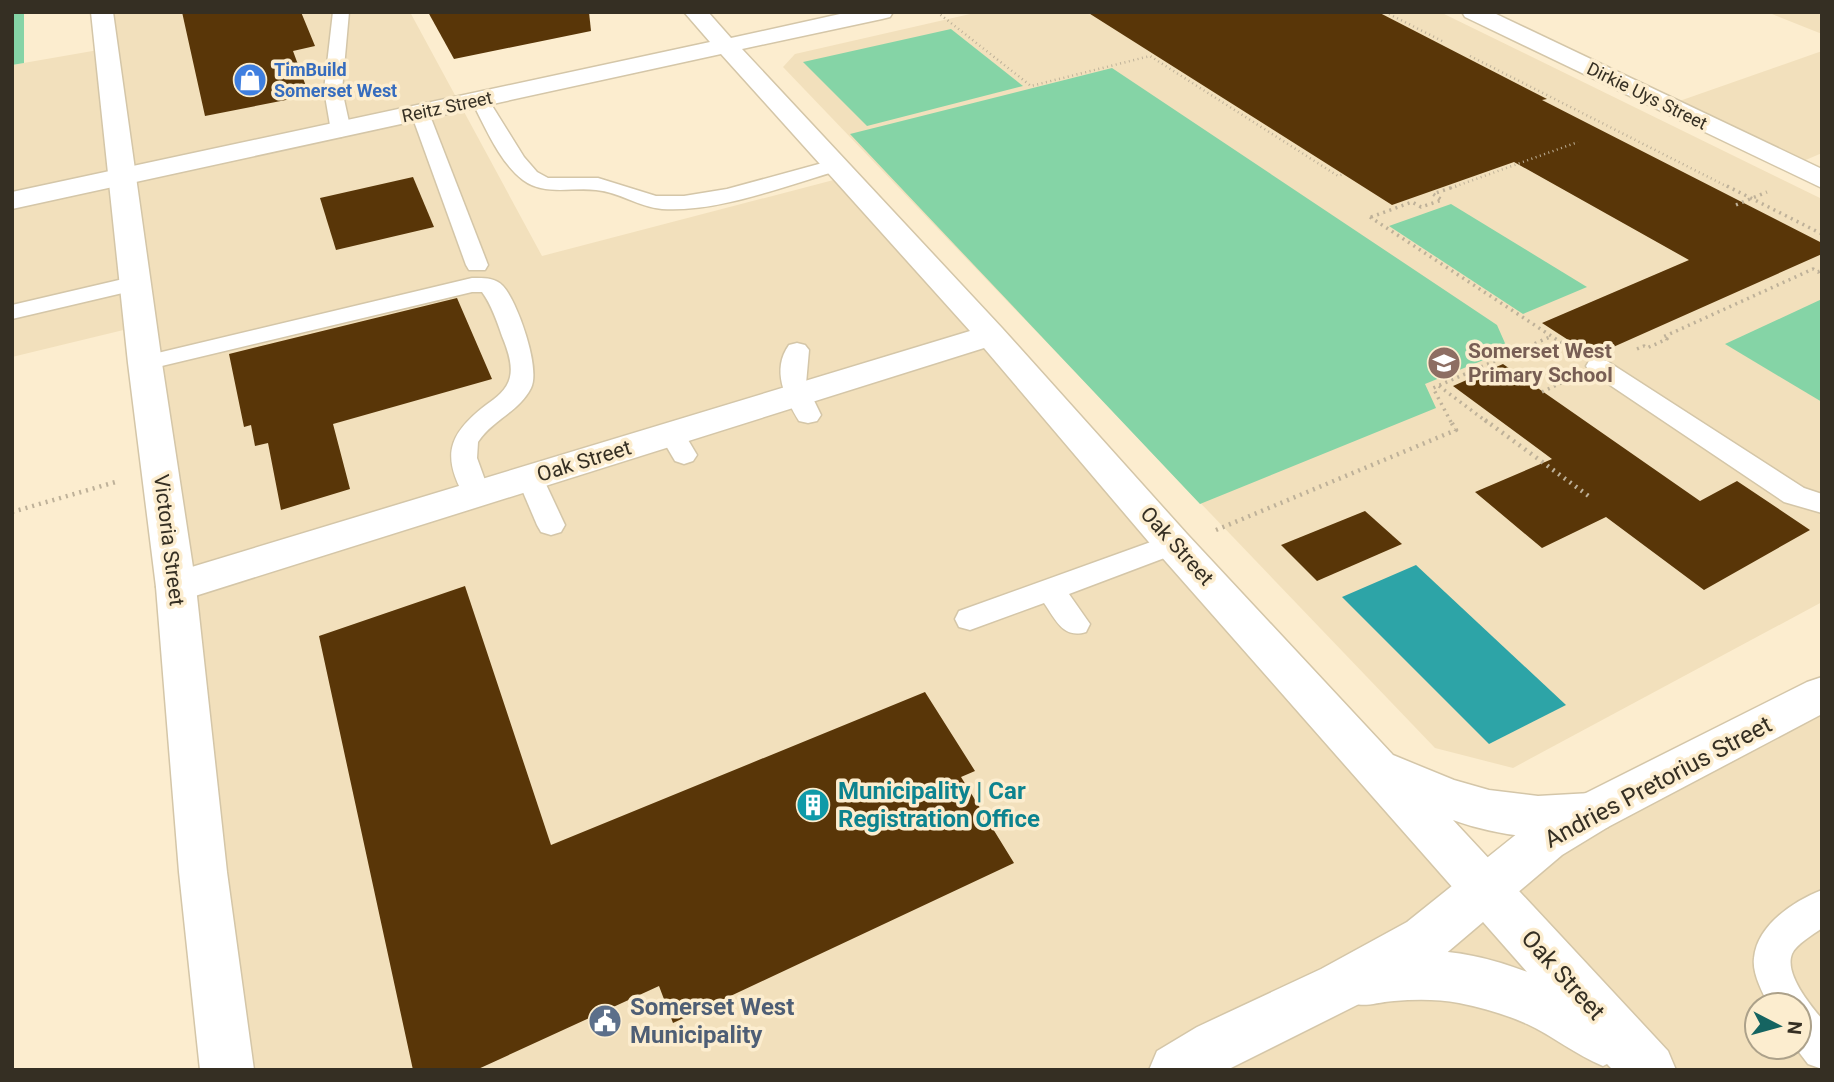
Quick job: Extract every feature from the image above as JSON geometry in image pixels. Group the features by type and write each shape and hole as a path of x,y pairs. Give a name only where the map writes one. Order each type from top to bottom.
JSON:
{"street":[{"name":"Victoria Street","path":"102,12 145,363 176,587 203,872 226,1070"},
{"name":"Oak Street","path":"695,12 837,164 1175,545 1649,1070"},
{"name":"Reitz Street","path":"12,201 882,12"},
{"name":"Dirkie Uys Street","path":"1473,12 1822,180"},
{"name":"Oak Street","path":"176,587 530,478 678,444 801,405 991,335"},
{"name":"Andries Pretorius Street","path":"1176,1070 1216,1046 1339,987 1425,939 1545,840 1591,813 1822,694"},
{"name":"Oak Street","path":"1367,755 1423,789 1490,812 1537,817 1591,813"},
{"name":"Oak Street","path":"1339,987 1392,976 1426,974 1474,980 1522,994 1572,1018 1621,1051 1643,1070"}],"lane":[{"path":"341,12 333,90 341,131"},
{"path":"480,100 521,166 539,182 598,184 663,203 678,203 716,197 837,164"},
{"path":"420,113 477,265"},
{"path":"12,312 136,282"},
{"path":"145,363 472,285 487,285 494,289 523,360 523,378 509,399 471,431 465,442 463,453 477,494"},
{"path":"797,350 792,371 801,405"},
{"path":"1598,366 1794,495 1822,504"},
{"path":"530,478 551,525"},
{"path":"970,619 1175,545"},
{"path":"1049,589 1075,624"},
{"path":"1780,991 1770,964 1773,946 1787,931 1822,907"}],"path":[{"path":"937,12 1031,86 1150,56 1338,176 1344,174"},
{"path":"1385,12 1444,42"},
{"path":"1470,56 1822,234"},
{"path":"1578,142 1433,194 1442,200 1432,204 1421,207 1412,202 1370,217 1598,366"},
{"path":"1736,205 1777,188"},
{"path":"1542,391 1644,346 1647,348 1667,339 1663,337 1813,269 1818,272 1822,270"},
{"path":"1175,545 1456,430 1433,387 1552,336"},
{"path":"1439,385 1590,497"},
{"path":"12,512 160,469"}],"shaded area":[{"path":"101,12 410,12 542,256 845,177 1486,894 1822,705 1822,1070 229,1070 140,326 12,357 12,65 104,49"},
{"name":"Somerset West Primary School","path":"979,12 1440,12 1822,199 1822,602 1513,768 1435,748 783,67 795,54"},
{"path":"1767,12 1822,12 1822,34"},
{"path":"1822,51 1822,153 1794,165 1668,105"}],"green space":[{"path":"12,12 24,12 24,63 12,65"},
{"path":"951,29 1023,86 867,126 803,62"},
{"path":"1112,68 1497,325 1508,350 1425,384 1436,408 1200,504 850,134"},
{"path":"1451,204 1587,287 1523,314 1389,226"},
{"path":"1822,299 1822,402 1725,344"}],"water":[{"path":"1416,565 1566,705 1489,744 1342,597"}],"building":[{"path":"182,12 301,12 315,46 293,51 307,89 294,92 296,98 205,116"},
{"path":"428,12 589,12 591,31 454,59"},
{"path":"1087,12 1378,12 1547,99 1542,100 1822,243 1822,254 1593,356 1542,323 1689,260 1514,162 1392,205"},
{"path":"413,177 434,227 336,250 320,198"},
{"path":"457,298 492,379 333,424 350,489 281,510 268,443 255,446 251,425 244,427 229,354"},
{"path":"1503,364 1700,501 1737,481 1810,530 1704,590 1606,517 1542,548 1475,492 1552,459 1453,386"},
{"path":"1365,511 1402,544 1317,581 1281,545"},
{"name":"Municipality | Car Registration Office","path":"465,586 551,845 925,692 975,771 961,777 1014,863 673,1023 659,986 476,1070 413,1070 319,636"}],"place":[{"name":"TimBuild Somerset West","path":"250,80"},
{"name":"Somerset West Primary School","path":"1444,363"},
{"name":"Municipality | Car Registration Office","path":"813,805"},
{"name":"Somerset West Municipality","path":"605,1021"}]}
